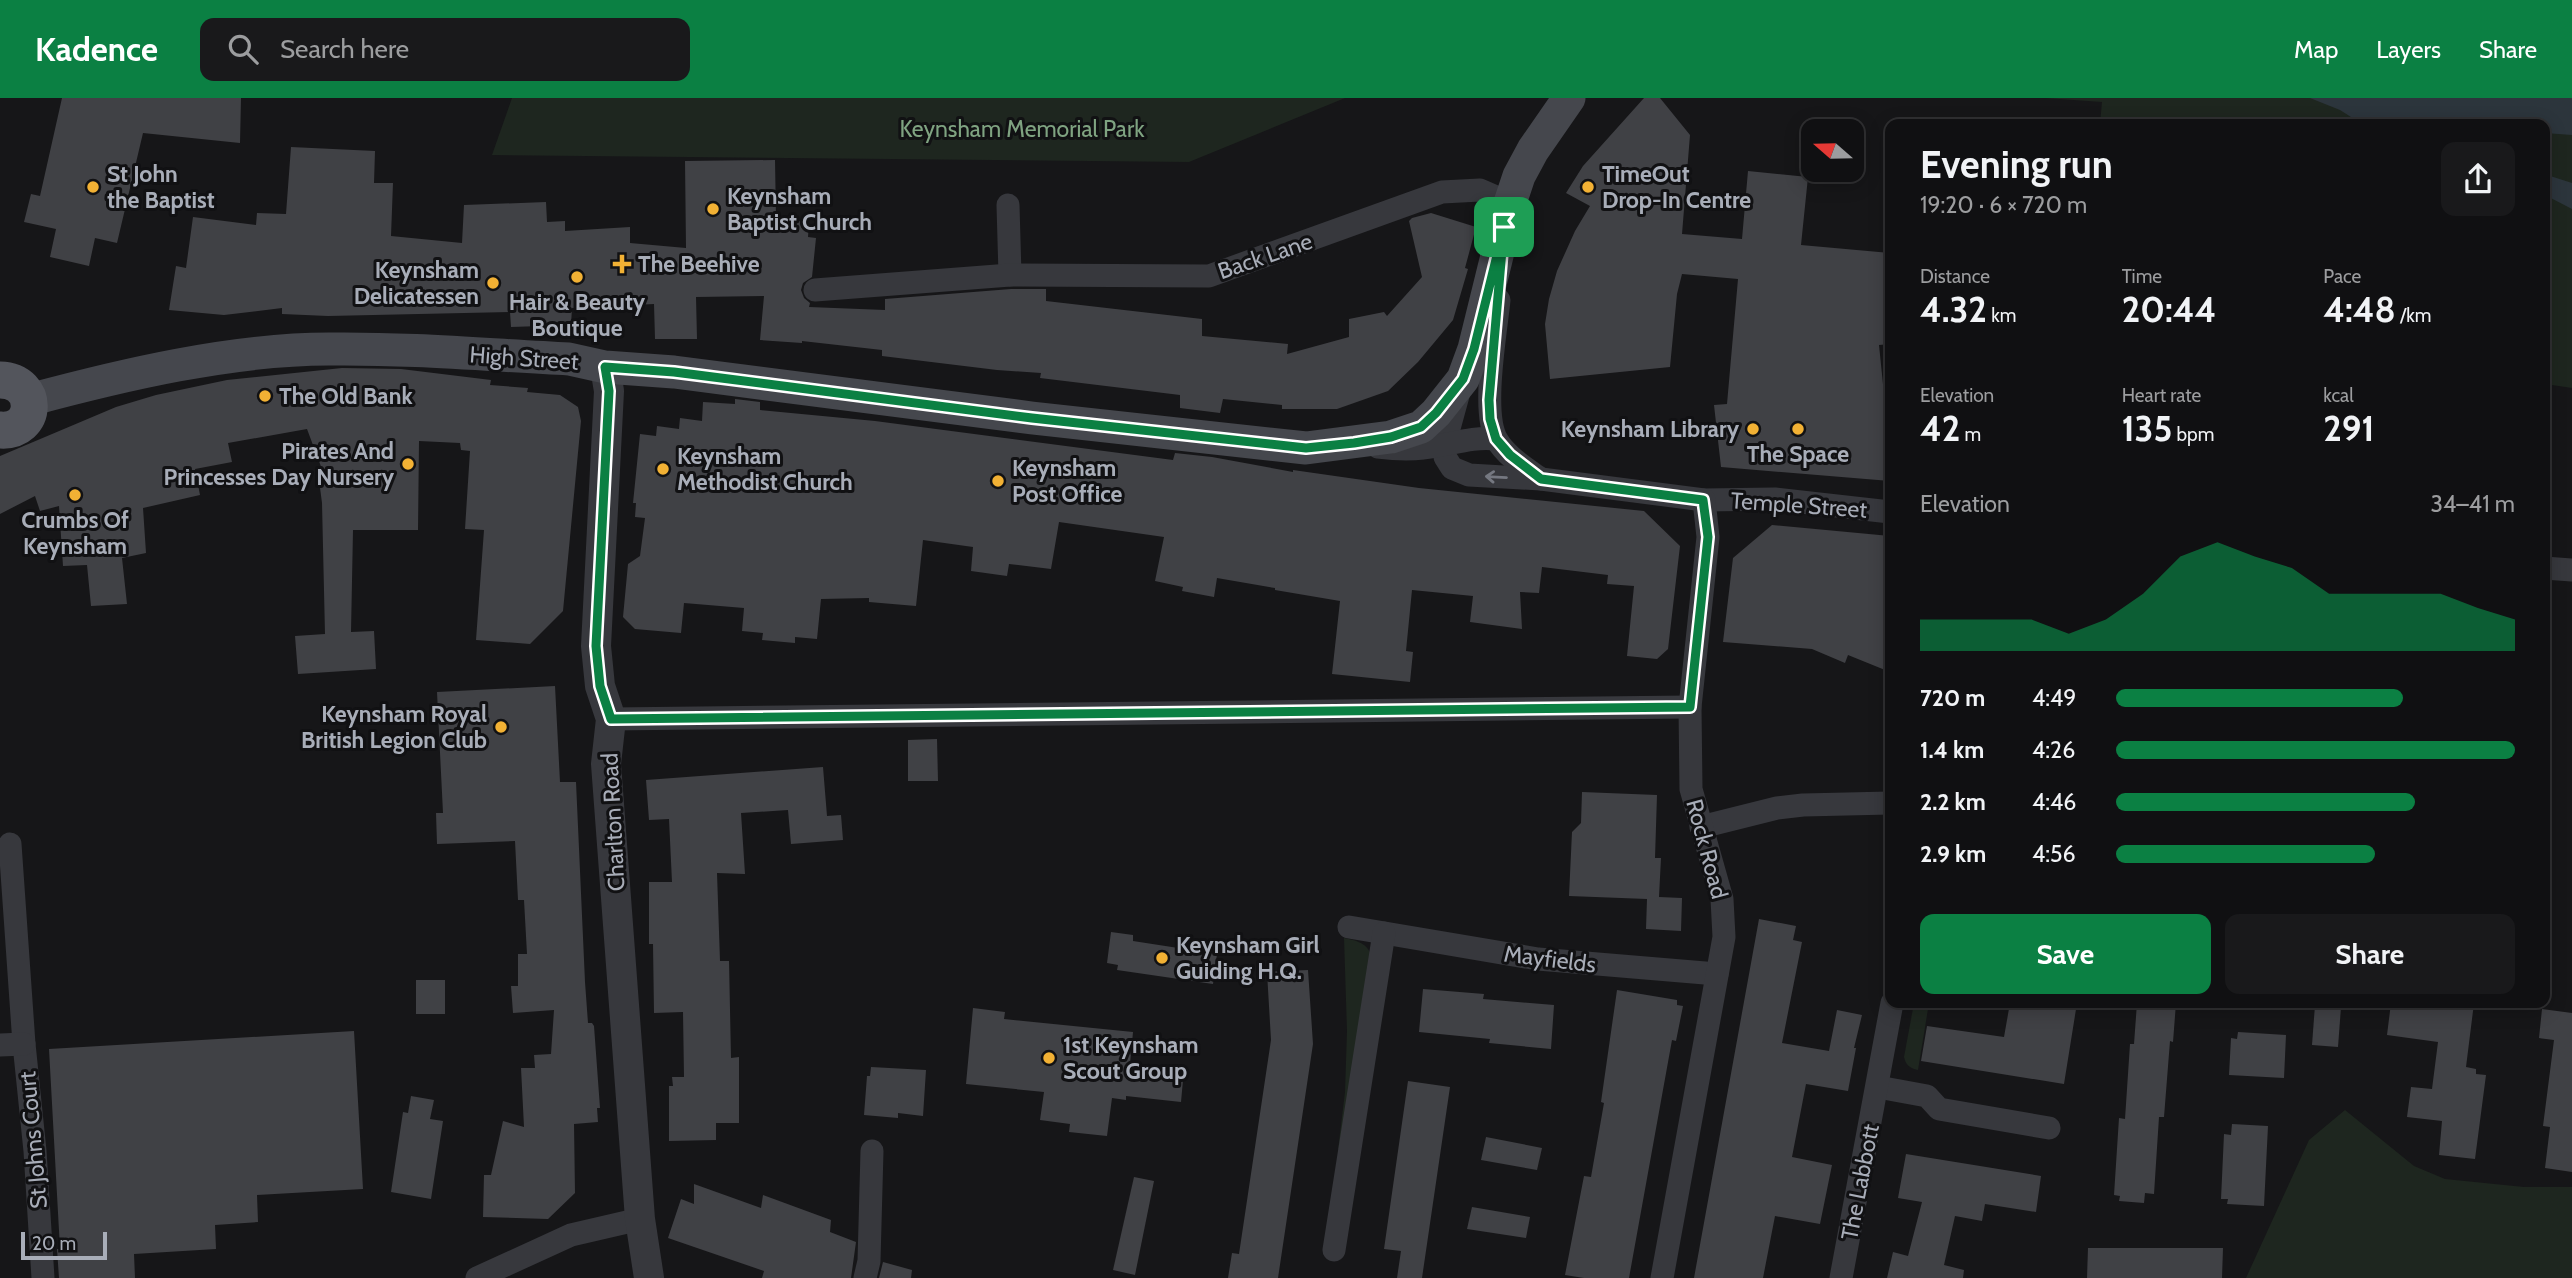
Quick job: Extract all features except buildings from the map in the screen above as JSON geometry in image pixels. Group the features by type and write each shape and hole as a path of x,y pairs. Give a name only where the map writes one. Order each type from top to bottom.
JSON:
{"main road":[{"name":"High Street","path":"8,383 114,378 246,355 327,348 569,359 605,367 674,372 1032,418 1306,448 1391,437 1421,427 1463,379 1474,349 1519,176 1532,150 1569,98"},
{"path":"0,430 9,430 21,424 29,413 8,383"}],"street":[{"name":"Back Lane","path":"815,290 1010,275 1209,276 1442,192 1480,190 1507,215"},
{"path":"1008,205 1010,275"},
{"path":"1507,215 1489,400 1490,419 1496,439 1510,455 1541,479"},
{"name":"Charlton Road","path":"605,367 609,402 596,646 600,686 611,719 606,764 640,1219 649,1278"},
{"path":"1445,443 1463,379"},
{"name":"High Street","path":"1354,443 1396,449 1426,448 1481,437 1496,439"},
{"name":"Temple Street","path":"1445,443 1445,457 1452,468 1469,475 1541,479 1703,500 1775,499 1885,511"},
{"name":"Rock Road","path":"1662,1278 1724,937 1722,899 1691,789 1690,707 1708,537 1703,500"},
{"path":"2550,568 2572,570"},
{"path":"611,719 1690,707"},
{"path":"1701,827 1777,808 1885,803"},
{"name":"St Johns Court","path":"10,844 43,1278"},
{"name":"Mayfields","path":"1349,927 1538,959 1717,974"},
{"path":"1334,1250 1384,933"},
{"name":"The Labbott","path":"1841,1278 1891,1008"},
{"name":"St Johns Court","path":"0,1045 24,1044"},
{"path":"1878,1087 1927,1096 1939,1109 2049,1128"},
{"path":"865,1278 869,1261 872,1151"},
{"path":"477,1278 571,1235 640,1219"}],"green space":[{"name":"Keynsham Memorial Park","path":"512,98 1345,98 1189,162 492,155"},
{"path":"2045,98 2572,98 2572,388 2550,385 2550,119 2100,119 2102,102"},
{"path":"1344,938 1363,944 1371,954 1342,1146 1338,1150 1345,1092 1347,1031"},
{"path":"1913,1008 1928,1008 1918,1070 1908,1066 1904,1057"},
{"path":"2345,1110 2414,1166 2445,1179 2524,1187 2572,1187 2572,1278 2246,1278 2309,1140"}],"shaded area":[{"path":"2310,98 2572,98 2572,135 2550,133 2550,119 2354,119"},
{"path":"2550,176 2572,183 2572,209 2550,198"}],"place":[{"name":"St John the Baptist","path":"93,187"},
{"name":"TimeOut Drop-In Centre","path":"1588,187"},
{"name":"Keynsham Baptist Church","path":"713,209"},
{"name":"The Beehive","path":"622,264"},
{"name":"Hair & Beauty Boutique","path":"577,277"},
{"name":"Keynsham Delicatessen","path":"493,283"},
{"name":"The Old Bank","path":"265,396"},
{"name":"Keynsham Library","path":"1753,429"},
{"name":"The Space","path":"1798,429"},
{"name":"Pirates And Princesses Day Nursery","path":"408,464"},
{"name":"Keynsham Methodist Church","path":"663,469"},
{"name":"Keynsham Post Office","path":"998,481"},
{"name":"Crumbs Of Keynsham","path":"75,495"},
{"name":"Keynsham Royal British Legion Club","path":"501,727"},
{"name":"Keynsham Girl Guiding H.Q.","path":"1162,958"},
{"name":"1st Keynsham Scout Group","path":"1049,1058"}],"route":[{"path":"1504,227 1489,400 1490,419 1496,439 1510,455 1541,479 1703,500 1708,537 1690,707 611,719 600,686 596,646 609,391 605,367 804,387 1032,418 1306,448 1354,443 1391,437 1421,427 1463,379 1474,349 1504,227"}]}
